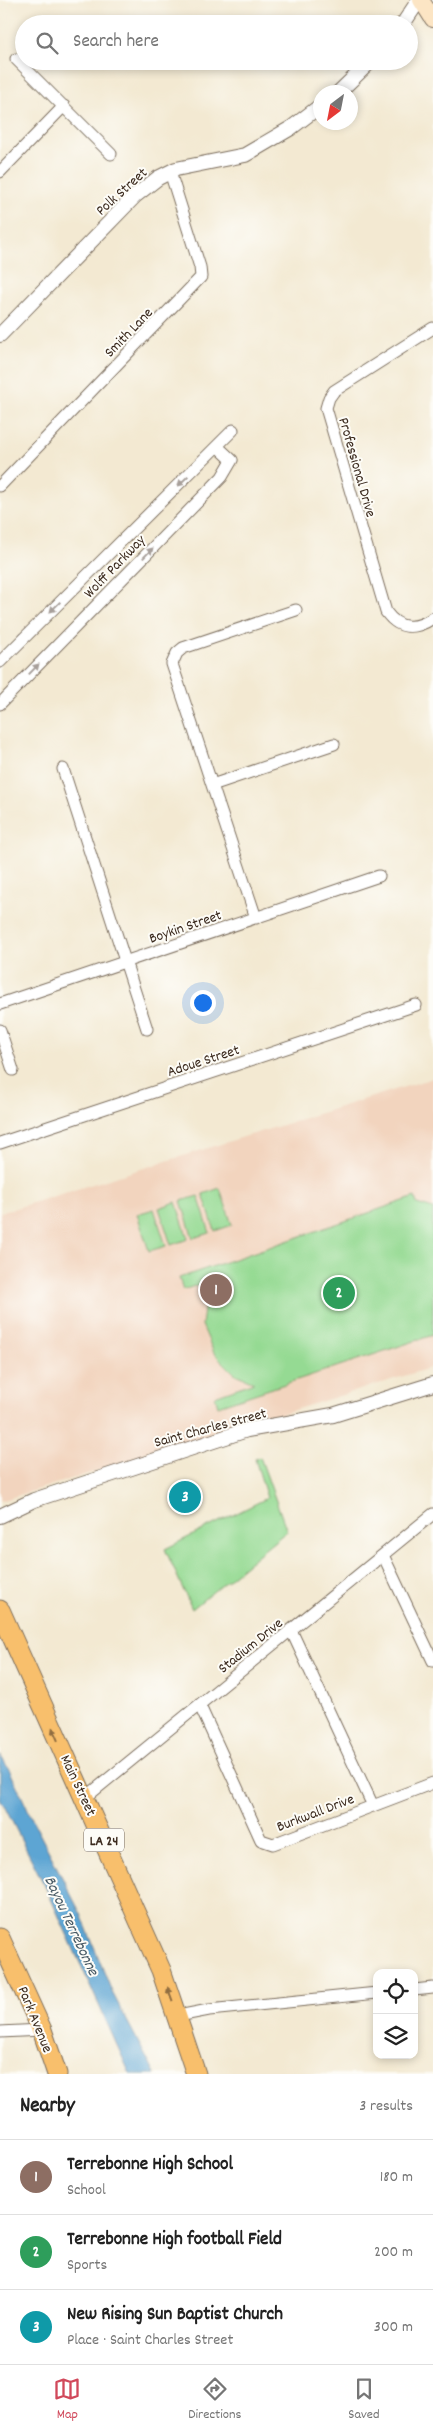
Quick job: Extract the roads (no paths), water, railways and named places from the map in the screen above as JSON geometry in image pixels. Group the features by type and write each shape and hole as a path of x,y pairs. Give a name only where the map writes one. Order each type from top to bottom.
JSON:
{"main road":[{"path":"420,0 433,19"},
{"name":"Main Street","path":"0,1610 161,1970 196,2074"},
{"name":"Park Avenue","path":"0,1938 7,1968 42,2030 57,2074"}],"street":[{"path":"409,15 420,0"},
{"path":"27,70 111,154"},
{"path":"346,85 362,70"},
{"path":"0,172 64,106"},
{"name":"Polk Street","path":"0,335 135,196 158,178 170,172 244,156 291,128 313,111"},
{"name":"Smith Lane","path":"0,486 201,277 200,267 170,172"},
{"name":"Professional Drive","path":"433,328 334,391 329,398 326,408 386,612 392,620 406,627 413,627 433,618"},
{"path":"0,662 233,430"},
{"name":"Wolff Parkway","path":"0,704 222,477 232,460 217,446"},
{"path":"256,918 174,675 172,664 173,658 183,648 296,610"},
{"path":"212,785 334,744"},
{"path":"63,769 147,1030"},
{"name":"Boykin Street","path":"0,1004 379,876"},
{"name":"Adoue Street","path":"0,1143 416,1005"},
{"path":"0,1030 13,1070"},
{"name":"Saint Charles Street","path":"0,1516 34,1500 248,1430 333,1415 433,1384"},
{"name":"Stadium Drive","path":"85,1798 433,1514"},
{"path":"383,1555 433,1662"},
{"path":"291,1630 372,1806"},
{"name":"Burkwall Drive","path":"200,1706 261,1840 273,1844 433,1782"},
{"path":"418,1990 433,1988"},
{"path":"178,2016 209,2010 373,1993"},
{"path":"0,2032 42,2030"}],"water":[{"name":"Bayou Terrebonne","path":"0,1755 10,1771 33,1821 81,1914 112,1992 155,2074 130,2074 47,1890 0,1798"}],"place":[{"name":"Terrebonne High School","path":"216,1290"},
{"name":"Terrebonne High football Field","path":"339,1293"},
{"name":"New Rising Sun Baptist Church","path":"185,1497"}]}
